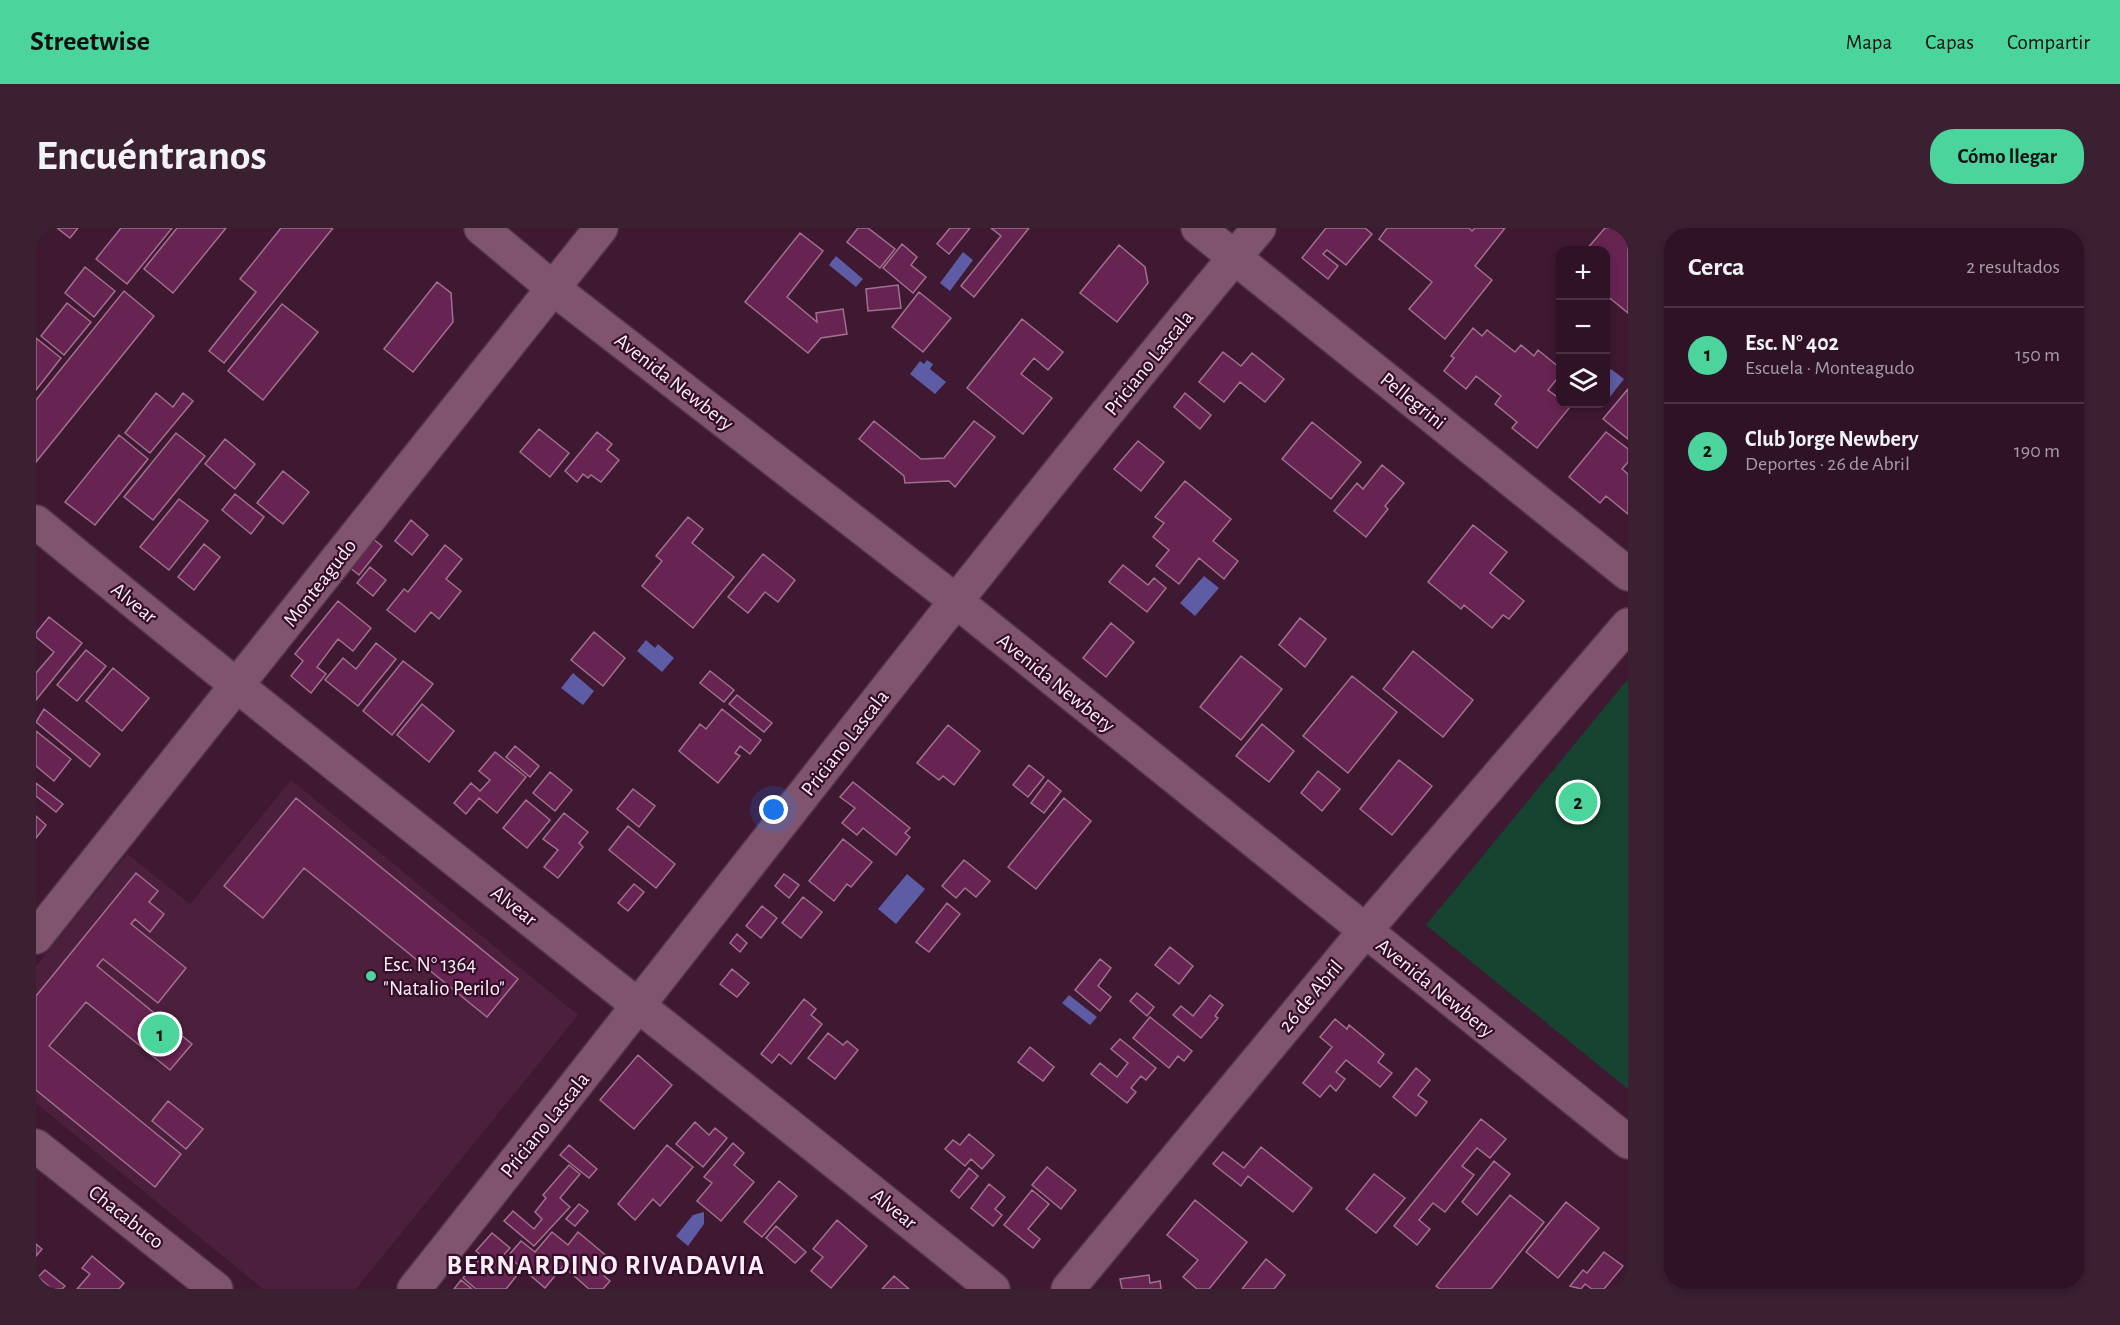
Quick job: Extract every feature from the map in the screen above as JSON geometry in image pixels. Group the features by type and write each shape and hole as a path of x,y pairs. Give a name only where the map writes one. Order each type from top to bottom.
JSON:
{"street":[{"name":"Avenida Newbery","path":"481,228 554,289 956,601 1364,932 1628,1142"},
{"name":"Monteagudo","path":"36,937 601,228"},
{"name":"Pellegrini","path":"1198,228 1628,574"},
{"name":"Priciano Lascala","path":"414,1289 641,1005 956,601 1259,228"},
{"name":"Alvear","path":"36,522 237,687 641,1005 993,1289"},
{"name":"26 de Abril","path":"1068,1289 1364,932 1628,625"},
{"name":"Chacabuco","path":"36,1146 216,1289"}],"shaded area":[{"path":"963,252 973,260 950,291 940,283"},
{"path":"836,256 863,279 856,287 829,265"},
{"path":"927,360 933,364 930,369 946,382 935,394 910,374 920,361 924,364"},
{"path":"1610,370 1624,379 1610,397"},
{"path":"1204,576 1219,588 1195,616 1180,603"},
{"path":"646,640 655,648 658,644 674,658 662,672 637,651"},
{"path":"573,673 594,691 583,705 561,688"},
{"path":"291,780 578,1015 356,1289 263,1289 36,1103 36,966 127,854 190,904"},
{"path":"907,874 925,889 896,924 878,909"},
{"path":"1069,995 1097,1017 1090,1025 1062,1003"},
{"path":"704,1212 704,1224 688,1246 676,1236 693,1215"}],"green space":[{"path":"1628,679 1628,1089 1426,925"}],"building":[{"path":"57,228 78,228 70,238"},
{"path":"121,228 172,228 127,284 96,259"},
{"path":"177,228 226,228 173,293 144,269"},
{"path":"281,228 333,228 224,363 209,351 256,292 240,279"},
{"path":"858,228 868,228 895,249 880,268 847,242"},
{"path":"950,228 970,228 949,254 937,244"},
{"path":"991,228 1029,228 974,297 961,286 1001,236"},
{"path":"1326,228 1365,228 1372,234 1346,265 1327,250 1323,254 1338,266 1328,279 1302,258"},
{"path":"1387,228 1469,228 1472,231 1475,228 1505,228 1475,266 1492,280 1445,339 1409,309 1432,282 1379,239"},
{"path":"1605,228 1628,228 1628,313 1610,298 1610,246 1589,246"},
{"path":"800,233 823,251 787,297 817,322 816,313 843,309 847,334 821,338 808,353 745,302"},
{"path":"902,244 917,257 911,265 926,277 913,293 883,268"},
{"path":"1119,245 1145,267 1148,283 1117,322 1080,293"},
{"path":"85,267 115,291 94,317 65,293"},
{"path":"437,282 451,293 453,322 413,372 384,349"},
{"path":"898,285 901,308 868,311 866,289"},
{"path":"124,291 154,316 36,462 36,400"},
{"path":"919,292 951,318 923,352 892,327"},
{"path":"67,303 91,322 64,355 41,336"},
{"path":"282,304 318,332 263,400 228,371"},
{"path":"1022,319 1063,352 1048,370 1034,358 1021,374 1052,398 1023,434 967,388"},
{"path":"1473,328 1482,336 1487,330 1515,352 1521,345 1534,356 1538,350 1556,365 1556,380 1548,390 1556,396 1556,408 1569,408 1537,448 1512,428 1517,422 1495,404 1501,396 1476,376 1466,389 1444,371 1454,358 1451,356"},
{"path":"36,338 61,358 36,390"},
{"path":"1223,352 1241,366 1252,353 1284,379 1265,402 1240,382 1224,402 1199,382"},
{"path":"1628,389 1628,439 1603,419"},
{"path":"156,393 173,407 183,393 193,401 150,453 125,433"},
{"path":"1185,393 1211,415 1200,429 1174,407"},
{"path":"874,421 921,459 944,458 974,421 995,437 955,487 949,481 905,483 904,476 859,439"},
{"path":"1312,422 1361,462 1331,499 1282,459"},
{"path":"539,429 569,453 550,477 520,452"},
{"path":"597,432 612,444 607,450 619,460 601,482 591,475 588,478 583,474 577,482 565,471"},
{"path":"1606,432 1628,449 1628,462 1622,469 1628,474 1628,514 1606,496 1600,503 1569,477"},
{"path":"176,433 205,456 153,520 124,497"},
{"path":"119,435 148,459 95,525 65,502"},
{"path":"225,439 255,464 235,489 205,464"},
{"path":"1138,441 1164,462 1141,491 1114,469"},
{"path":"1382,465 1404,483 1385,506 1388,509 1366,537 1334,511 1357,483 1363,489"},
{"path":"283,471 309,492 283,524 257,503"},
{"path":"1185,481 1231,519 1213,541 1238,561 1224,579 1199,558 1179,584 1156,566 1169,550 1153,537 1164,523 1155,517"},
{"path":"235,494 264,517 251,534 222,510"},
{"path":"179,499 208,521 169,570 140,547"},
{"path":"688,517 703,529 692,543 734,577 693,628 642,586 662,561 656,556"},
{"path":"411,520 428,535 412,555 395,541"},
{"path":"1473,525 1507,552 1490,573 1524,601 1509,619 1503,615 1492,628 1464,605 1461,609 1428,582"},
{"path":"367,534 382,546 359,575 344,563"},
{"path":"204,544 220,557 194,590 178,577"},
{"path":"445,545 462,559 446,579 461,591 439,619 431,612 415,632 387,610 404,589 408,592"},
{"path":"763,554 795,580 778,602 765,592 748,613 728,597"},
{"path":"1123,565 1148,585 1154,578 1166,588 1147,612 1109,582"},
{"path":"370,567 386,580 373,596 357,583"},
{"path":"338,601 371,628 353,651 338,639 317,667 326,674 311,693 291,676 303,661 295,654"},
{"path":"49,617 82,643 36,700 36,673 54,652 36,637 36,633"},
{"path":"1300,618 1326,639 1305,667 1279,645"},
{"path":"1111,623 1134,642 1106,677 1083,658"},
{"path":"594,632 625,658 603,686 571,660"},
{"path":"376,643 396,659 358,706 325,680 343,658 356,669"},
{"path":"86,650 106,666 77,701 57,685"},
{"path":"1413,651 1473,700 1443,737 1383,689"},
{"path":"1241,656 1282,689 1241,740 1200,707"},
{"path":"403,661 433,684 392,735 363,711"},
{"path":"113,668 149,698 122,731 86,701"},
{"path":"710,671 734,690 724,702 700,683"},
{"path":"1352,676 1397,712 1348,773 1303,736"},
{"path":"737,695 772,723 764,732 729,704"},
{"path":"422,704 454,731 429,762 397,735"},
{"path":"44,709 100,754 90,767 36,722"},
{"path":"722,709 761,740 750,754 740,746 735,753 740,756 718,783 679,751 700,724 706,729"},
{"path":"1262,724 1294,751 1269,782 1236,756"},
{"path":"948,725 980,751 954,785 943,776 939,780 917,763"},
{"path":"36,731 71,759 54,781 36,766"},
{"path":"515,746 539,766 530,777 506,757"},
{"path":"495,752 526,777 497,813 479,798 466,814 454,803 471,783 480,791 490,780 479,771"},
{"path":"1399,760 1432,786 1392,835 1360,809"},
{"path":"1029,765 1044,777 1028,797 1013,785"},
{"path":"1318,771 1340,789 1322,811 1301,793"},
{"path":"550,772 572,790 555,811 533,793"},
{"path":"1048,780 1061,791 1044,813 1031,803"},
{"path":"853,782 910,828 905,833 910,837 896,855 863,828 857,835 842,823 855,808 840,797"},
{"path":"36,783 63,804 56,812 36,796"},
{"path":"633,789 655,806 639,827 617,809"},
{"path":"296,798 518,979 487,1017 304,868 263,918 224,886"},
{"path":"1064,798 1091,821 1036,889 1008,867"},
{"path":"526,800 550,820 527,848 503,828"},
{"path":"564,813 588,832 579,843 583,847 558,878 544,867 558,850 543,839"},
{"path":"36,816 46,825 36,838"},
{"path":"628,826 675,864 656,888 609,850"},
{"path":"843,839 872,862 851,887 847,884 834,901 809,881"},
{"path":"964,860 990,881 976,897 965,888 956,898 942,886"},
{"path":"136,873 158,891 149,902 164,914 150,932 135,919 131,924 186,968 158,1003 103,959 97,966 192,1044 170,1070 86,1002 49,1046 181,1154 155,1187 36,1090 36,996"},
{"path":"784,874 799,885 789,898 775,886"},
{"path":"634,884 644,892 628,911 618,903"},
{"path":"803,897 822,912 801,938 782,923"},
{"path":"947,903 960,914 929,952 916,942"},
{"path":"762,906 777,918 761,938 746,926"},
{"path":"737,934 747,943 740,952 730,943"},
{"path":"1170,947 1193,966 1179,984 1155,965"},
{"path":"1100,959 1111,968 1098,986 1111,997 1100,1011 1075,990"},
{"path":"732,969 749,983 737,997 720,984"},
{"path":"1137,993 1154,1007 1147,1016 1130,1001"},
{"path":"1210,995 1223,1005 1215,1016 1218,1018 1201,1038 1173,1015 1181,1006 1193,1016"},
{"path":"804,999 816,1009 811,1015 822,1024 791,1064 779,1054 772,1063 761,1054"},
{"path":"1150,1017 1192,1051 1184,1061 1178,1056 1169,1068 1133,1038"},
{"path":"1335,1019 1347,1029 1349,1025 1384,1054 1378,1062 1392,1073 1380,1087 1346,1060 1336,1072 1345,1079 1336,1091 1330,1085 1320,1097 1303,1083 1332,1047 1320,1037"},
{"path":"828,1033 843,1045 847,1041 858,1050 835,1079 808,1058"},
{"path":"1120,1039 1156,1068 1146,1080 1141,1076 1131,1088 1136,1092 1127,1103 1091,1074 1100,1063 1117,1077 1128,1063 1111,1049"},
{"path":"1030,1047 1054,1067 1043,1081 1018,1062"},
{"path":"638,1055 672,1085 634,1129 600,1100"},
{"path":"1416,1068 1430,1080 1418,1095 1427,1102 1416,1116 1393,1097"},
{"path":"168,1101 203,1129 186,1149 152,1121"},
{"path":"1481,1119 1506,1139 1490,1158 1477,1148 1462,1166 1474,1175 1445,1212 1433,1203 1419,1220 1430,1229 1417,1245 1394,1226"},
{"path":"695,1122 709,1135 715,1128 727,1138 703,1167 676,1144"},
{"path":"969,1134 994,1155 982,1169 971,1159 965,1166 945,1149 953,1140 960,1145"},
{"path":"733,1143 744,1153 734,1165 754,1182 721,1221 697,1201 712,1183 704,1177"},
{"path":"569,1145 597,1169 589,1178 560,1155"},
{"path":"667,1145 693,1167 660,1206 653,1199 635,1220 618,1204"},
{"path":"1261,1147 1312,1188 1293,1212 1248,1176 1241,1186 1213,1164 1223,1152 1244,1168"},
{"path":"1494,1161 1510,1174 1477,1215 1462,1202"},
{"path":"569,1165 580,1174 560,1198 570,1207 534,1246 504,1221 513,1211 534,1229 542,1219 535,1212 546,1198 543,1195"},
{"path":"1047,1167 1076,1190 1061,1209 1032,1185"},
{"path":"969,1168 978,1176 959,1198 951,1191"},
{"path":"1374,1174 1405,1198 1376,1233 1346,1209"},
{"path":"779,1181 797,1196 762,1237 744,1222"},
{"path":"989,1184 1005,1197 995,1209 1002,1215 993,1226 971,1208"},
{"path":"1032,1190 1049,1204 1028,1229 1040,1239 1033,1248 1004,1225"},
{"path":"1510,1195 1544,1222 1491,1289 1440,1289 1436,1286"},
{"path":"1195,1200 1247,1242 1209,1289 1197,1289 1183,1277 1198,1260 1167,1235"},
{"path":"1566,1202 1599,1228 1558,1278 1526,1252"},
{"path":"579,1204 588,1211 575,1226 566,1219"},
{"path":"837,1220 867,1246 831,1288 811,1271 823,1257 813,1249"},
{"path":"776,1226 806,1252 795,1263 766,1238"},
{"path":"552,1232 568,1245 578,1232 615,1263 604,1276 610,1281 603,1289 589,1289 563,1266 545,1288 508,1256 521,1241 535,1252"},
{"path":"492,1233 510,1248 500,1259 518,1274 506,1289 476,1289 463,1278 482,1256 476,1251"},
{"path":"36,1244 42,1249 36,1256"},
{"path":"1604,1252 1623,1266 1604,1289 1592,1289 1585,1284 1581,1289 1570,1286 1583,1270 1587,1273"},
{"path":"92,1256 124,1283 119,1289 77,1289 90,1274 82,1268"},
{"path":"1266,1259 1285,1275 1274,1289 1242,1289"},
{"path":"45,1270 65,1286 62,1289 52,1289 38,1277"},
{"path":"1149,1275 1150,1283 1160,1281 1161,1289 1122,1289 1120,1279"},
{"path":"894,1276 909,1289 882,1289"},
{"path":"461,1280 472,1289 454,1289"}],"place":[{"name":"Club Jorge Newbery","path":"1578,802"},
{"name":"Esc. N° 1364 \"Natalio Perilo\"","path":"371,976"},
{"name":"Esc. N° 402","path":"160,1034"}],"district":[{"name":"BERNARDINO RIVADAVIA","path":"606,1265"}]}
